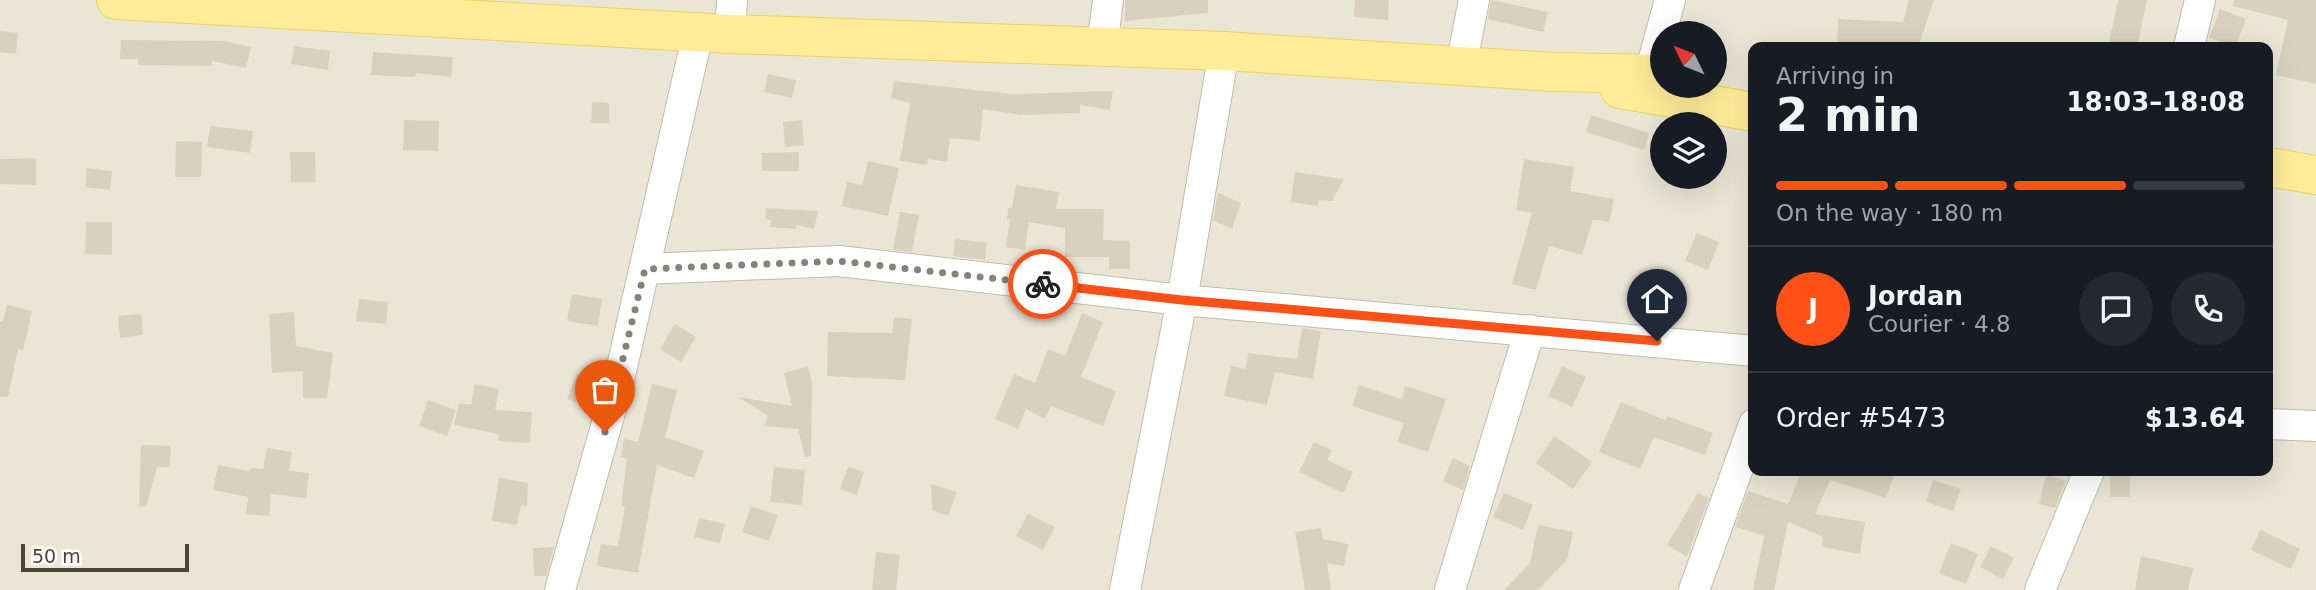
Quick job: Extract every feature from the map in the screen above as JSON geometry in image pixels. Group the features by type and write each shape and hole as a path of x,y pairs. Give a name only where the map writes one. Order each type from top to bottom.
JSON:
{"main road":[{"path":"116,0 540,12 1102,47 1224,51 1650,80"},
{"path":"1727,84 1748,87"},
{"path":"1709,98 1748,110"},
{"path":"2273,168 2316,175"},
{"path":"2273,195 2316,201"}],"street":[{"path":"1102,47 1108,0"},
{"path":"1461,66 1474,0"},
{"path":"1665,21 1670,0"},
{"path":"2190,42 2200,0"},
{"path":"560,590 620,380 645,269 720,22"},
{"path":"1125,590 1182,300 1224,51"},
{"path":"645,269 839,261 1182,300 1748,350"},
{"path":"1450,590 1530,330"},
{"path":"2273,424 2316,426"},
{"path":"1695,590 1748,441"},
{"path":"2039,590 2087,476"}],"shaded area":[{"path":"0,0 2316,0 2316,590 0,590"}],"building":[{"path":"1125,0 1208,0 1208,13 1125,21"},
{"path":"1355,0 1389,0 1388,20 1354,17"},
{"path":"1491,0 1548,12 1543,32 1488,19"},
{"path":"1909,0 1934,0 1920,42 1837,42 1838,19 1903,22"},
{"path":"2118,0 2147,0 2138,42 2109,42"},
{"path":"2234,0 2316,0 2316,84 2276,75 2288,20 2233,6"},
{"path":"2220,9 2246,19 2237,42 2221,42 2209,38"},
{"path":"0,31 18,33 16,54 0,52"},
{"path":"121,40 223,41 251,47 246,68 212,61 212,66 138,65 138,59 120,59"},
{"path":"294,46 330,51 328,70 291,64"},
{"path":"373,52 453,57 451,77 416,73 415,77 371,75"},
{"path":"768,74 796,80 792,98 764,92"},
{"path":"894,81 1012,94 1113,91 1110,110 1080,105 1080,113 1021,115 983,109 980,141 950,138 947,162 928,159 927,165 900,161 910,103 891,98"},
{"path":"592,102 609,103 609,123 591,123"},
{"path":"1591,115 1649,133 1644,150 1586,132"},
{"path":"404,120 439,121 438,151 403,150"},
{"path":"802,120 804,145 785,147 783,122"},
{"path":"210,126 253,131 250,153 207,147"},
{"path":"176,141 202,142 201,177 175,177"},
{"path":"290,152 315,152 316,182 291,182"},
{"path":"799,152 799,171 762,171 762,153"},
{"path":"36,158 36,185 0,184 0,159"},
{"path":"1524,159 1574,167 1570,191 1614,199 1609,222 1593,219 1582,255 1549,246 1536,290 1512,284 1532,213 1516,210"},
{"path":"868,161 899,168 888,216 842,206 847,182 862,185"},
{"path":"87,168 112,171 110,190 85,187"},
{"path":"1295,172 1344,179 1332,201 1319,200 1318,206 1291,202"},
{"path":"1016,185 1059,192 1056,209 1104,209 1103,240 1130,241 1130,269 1109,269 1109,257 1065,257 1065,228 1029,222 1025,250 1006,247 1010,219 1007,219 1008,208 1012,208"},
{"path":"1218,193 1241,203 1232,229 1213,220"},
{"path":"766,208 818,211 814,229 796,225 796,229 770,227 771,220 765,219"},
{"path":"900,212 919,215 912,252 893,250"},
{"path":"86,222 112,222 112,255 85,254"},
{"path":"1697,233 1719,242 1708,270 1685,261"},
{"path":"955,239 987,243 985,260 953,256"},
{"path":"572,294 602,299 598,326 567,321"},
{"path":"359,299 388,302 386,324 356,321"},
{"path":"7,305 32,311 23,350 18,349 8,397 0,397 0,321 3,321"},
{"path":"294,312 296,346 333,353 327,398 303,398 303,371 272,373 269,314"},
{"path":"1082,313 1103,322 1081,377 1116,391 1103,426 1051,406 1045,419 1026,409 1018,429 995,419 1014,374 1035,383 1048,349 1065,356"},
{"path":"141,314 143,335 120,338 118,316"},
{"path":"894,317 912,319 905,380 827,376 828,332 892,333"},
{"path":"675,324 696,337 681,362 660,349"},
{"path":"1302,328 1321,331 1313,379 1275,372 1267,405 1224,396 1231,366 1246,369 1248,353 1297,359"},
{"path":"808,366 812,384 811,456 805,457 798,429 764,426 768,416 738,397 792,406 784,373"},
{"path":"1562,366 1586,377 1572,407 1548,396"},
{"path":"577,374 598,382 588,407 567,399"},
{"path":"475,384 499,389 495,410 532,412 530,443 498,441 499,434 454,425 459,403 471,405"},
{"path":"652,384 677,390 665,437 704,451 694,478 657,465 638,573 597,566 601,544 618,546 625,506 621,506 627,458 621,457 624,439 638,442"},
{"path":"1359,385 1402,399 1405,386 1446,399 1428,452 1397,442 1404,423 1352,406"},
{"path":"428,400 456,410 447,436 419,426"},
{"path":"1621,402 1665,420 1667,416 1713,433 1705,455 1654,437 1640,469 1599,452"},
{"path":"1554,436 1592,462 1573,489 1536,463"},
{"path":"1314,442 1332,450 1327,460 1353,472 1343,493 1299,472"},
{"path":"141,445 171,446 170,467 157,467 146,507 139,506"},
{"path":"267,448 292,452 289,471 309,473 306,498 271,494 269,516 246,514 248,497 213,490 218,465 250,471 250,468 263,469"},
{"path":"1453,458 1470,466 1463,490 1443,481"},
{"path":"774,467 805,470 802,505 770,502"},
{"path":"848,467 864,472 857,495 840,489"},
{"path":"1800,476 1894,476 1886,498 1830,480 1815,514 1865,522 1860,554 1822,547 1823,537 1788,522 1774,590 1753,590 1764,536 1735,527 1748,491 1788,504"},
{"path":"2046,476 2066,480 2055,508 2039,504"},
{"path":"2110,476 2130,476 2130,497 2110,497"},
{"path":"499,478 528,483 527,506 521,505 517,525 492,521"},
{"path":"1933,480 1961,489 1953,511 1926,502"},
{"path":"931,484 957,492 948,516 932,510"},
{"path":"1504,493 1533,505 1523,530 1493,517"},
{"path":"1698,493 1709,498 1687,557 1667,545"},
{"path":"751,506 778,515 769,541 742,532"},
{"path":"1028,514 1055,527 1043,550 1016,536"},
{"path":"699,518 725,524 720,543 694,537"},
{"path":"1538,525 1573,532 1567,560 1538,590 1504,590 1530,563"},
{"path":"1321,528 1323,539 1348,544 1344,566 1327,563 1331,590 1305,590 1295,532"},
{"path":"2260,530 2300,549 2291,569 2251,550"},
{"path":"1951,543 1978,554 1966,584 1939,573"},
{"path":"1991,546 2014,558 2003,579 1980,567"},
{"path":"554,547 546,576 534,576 533,548"},
{"path":"876,552 900,555 896,590 872,590"},
{"path":"2141,556 2193,568 2188,590 2135,590"}],"way so far":[{"path":"605,432 620,380 645,269 839,261 1043,284"}],"route":[{"path":"1043,284 1182,300 1657,341"}]}
